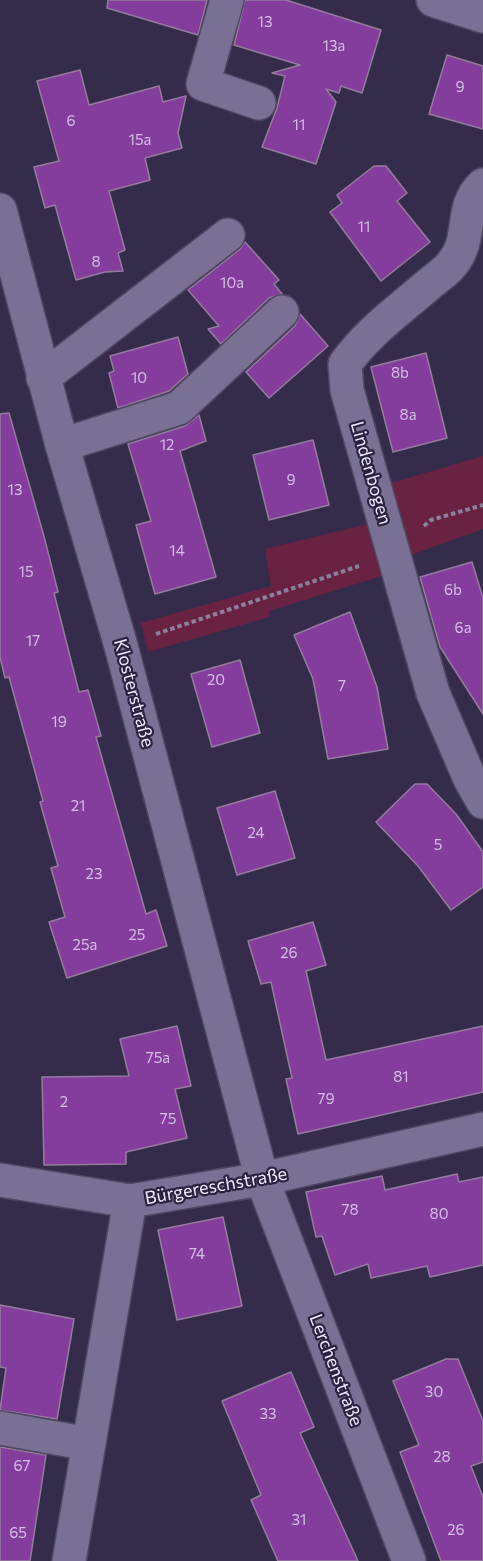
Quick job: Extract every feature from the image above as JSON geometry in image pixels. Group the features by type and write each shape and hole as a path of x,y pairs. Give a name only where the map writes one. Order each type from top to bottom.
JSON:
{"street":[{"path":"227,0 202,84 259,103"},
{"path":"433,0 483,16"},
{"name":"Lindenbogen","path":"483,185 476,191 467,210 466,241 452,264 357,346 345,364 347,390 433,693 470,779 483,802"},
{"name":"Klosterstraße","path":"0,210 43,378 121,646 262,1179"},
{"path":"43,378 228,235"},
{"path":"62,445 179,408 282,312"},
{"name":"Bürgereschstraße","path":"69,1561 130,1201 262,1179 483,1129"},
{"name":"Lerchenstraße","path":"262,1179 409,1561"},
{"path":"0,1180 130,1201"},
{"path":"0,1428 88,1444"}],"path":[{"path":"121,646 360,565"}],"shaded area":[{"path":"483,456 483,529 411,555 388,484"},
{"path":"368,524 388,574 269,611 269,617 148,652 141,623 271,586 265,549"}],"building":[{"path":"108,0 207,0 198,35 107,8"},
{"path":"245,0 286,0 381,30 362,93 341,86 339,93 326,89 336,102 316,164 262,147 277,108 285,76 272,73 300,65 234,45"},
{"path":"447,55 483,66 483,129 429,114"},
{"path":"80,70 89,105 159,86 163,102 186,96 178,133 182,148 145,158 150,180 109,191 125,250 118,253 123,271 105,272 76,280 55,205 45,208 34,167 59,161 37,81"},
{"path":"374,166 386,166 407,193 397,201 430,242 381,281 330,212 342,203 337,195"},
{"path":"245,242 279,280 274,284 282,294 269,298 221,344 208,329 219,326 188,290 239,250"},
{"path":"300,314 328,346 269,398 246,372 295,326"},
{"path":"178,337 188,374 169,391 118,408 109,373 114,371 110,356"},
{"path":"426,353 447,438 393,452 371,367"},
{"path":"9,413 45,540 58,592 54,593 79,692 88,690 101,736 96,737 146,914 156,910 167,946 67,978 49,922 65,917 51,868 58,866 9,677 5,678 0,657 0,414"},
{"path":"199,415 206,441 180,451 216,577 155,594 136,525 151,521 128,444 185,426"},
{"path":"313,440 329,505 269,520 253,455"},
{"path":"472,562 483,598 483,714 440,647 420,577"},
{"path":"350,612 377,687 388,749 328,759 313,679 294,635"},
{"path":"240,660 260,733 212,747 191,674"},
{"path":"415,784 427,784 456,814 483,852 483,887 451,910 418,866 376,822"},
{"path":"275,791 295,858 237,875 217,808"},
{"path":"313,922 326,965 306,971 326,1060 483,1026 483,1092 298,1134 286,1079 292,1078 271,982 261,984 248,941"},
{"path":"177,1026 191,1086 175,1089 187,1138 126,1152 126,1164 44,1165 42,1077 129,1076 120,1039"},
{"path":"457,1174 459,1182 483,1177 483,1265 430,1277 427,1266 371,1278 368,1264 335,1275 322,1236 316,1237 306,1192 382,1176 385,1190"},
{"path":"223,1217 242,1306 177,1320 158,1230"},
{"path":"0,1305 74,1319 57,1419 0,1410 6,1368 0,1367"},
{"path":"446,1359 458,1359 483,1421 483,1462 471,1466 483,1497 483,1561 441,1561 400,1452 419,1445 393,1381"},
{"path":"291,1372 314,1427 300,1433 358,1561 278,1561 251,1500 261,1495 222,1401"},
{"path":"0,1447 46,1455 30,1561 0,1561"}]}
